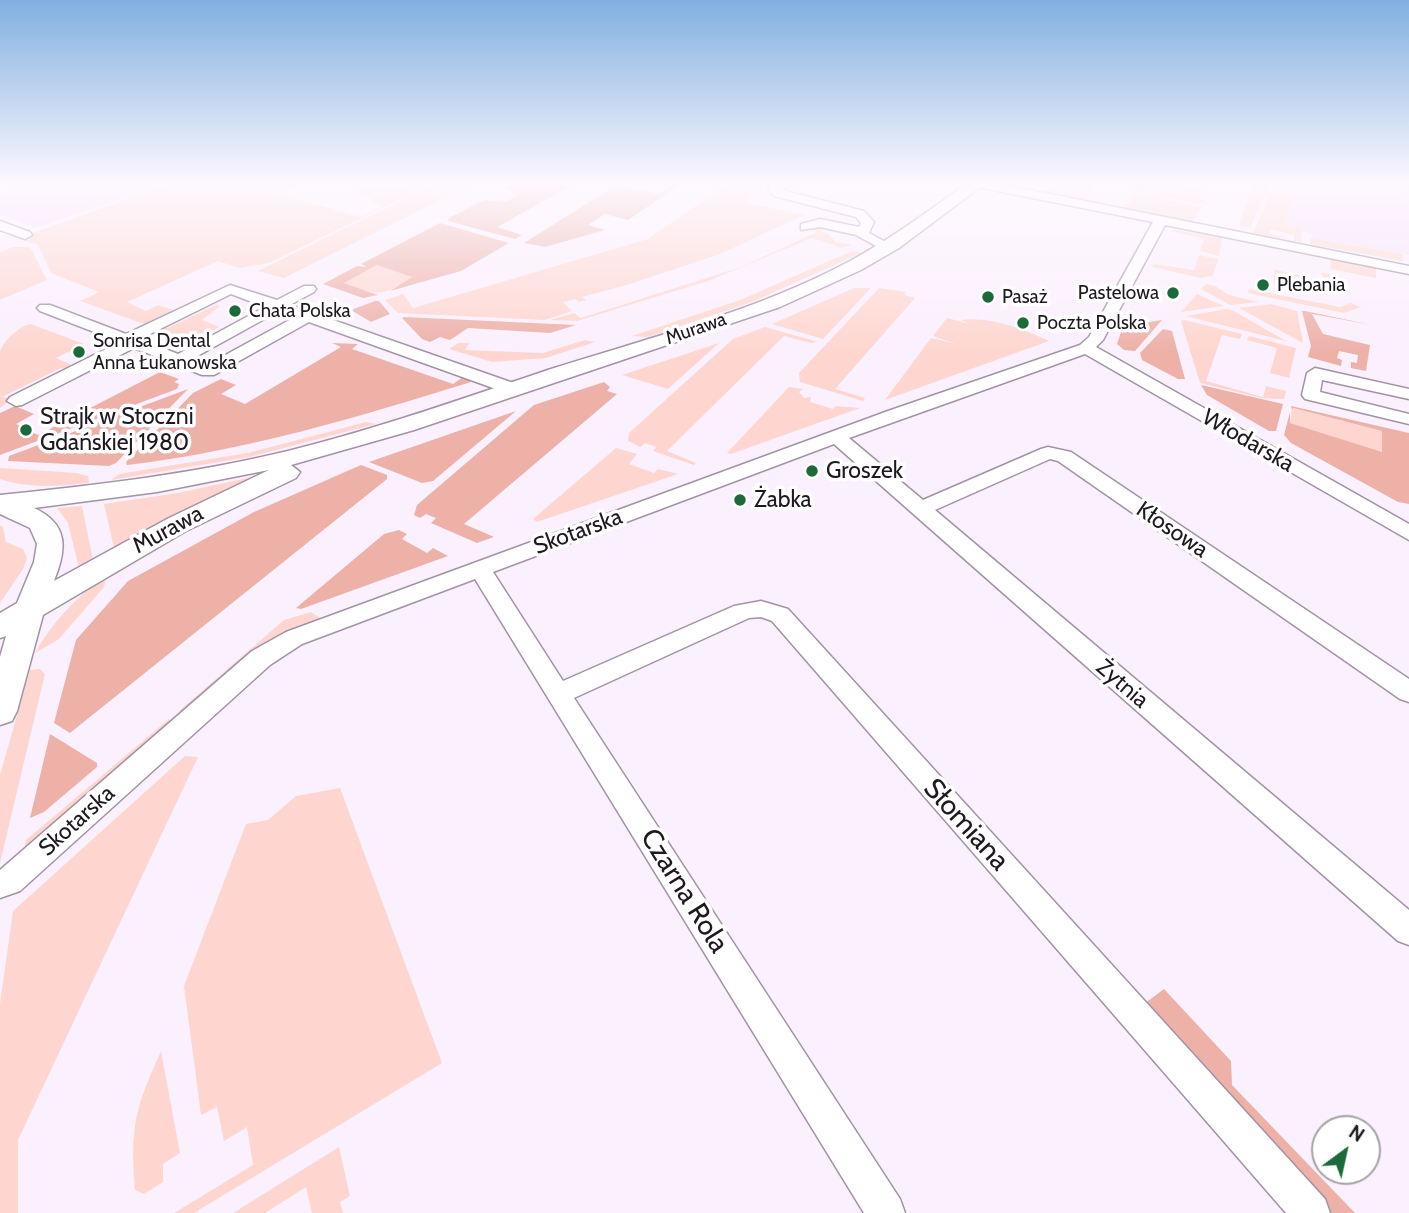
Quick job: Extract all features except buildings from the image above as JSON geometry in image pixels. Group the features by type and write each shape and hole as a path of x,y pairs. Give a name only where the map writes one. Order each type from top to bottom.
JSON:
{"street":[{"path":"871,239 888,247"},
{"name":"Murawa","path":"0,503 175,482 253,466 391,429 757,309 841,272 900,239"},
{"path":"1086,348 1095,340 1150,239"},
{"path":"1249,239 1409,270"},
{"path":"16,401 230,289 513,389"},
{"path":"178,360 309,289"},
{"path":"45,308 208,371 307,317"},
{"name":"Skotarska","path":"0,884 9,881 261,658 293,638 1086,348"},
{"name":"Włodarska","path":"1086,348 1409,533"},
{"path":"1409,394 1315,373 1311,395 1409,419"},
{"name":"Murawa","path":"0,627 119,556 195,515 391,429"},
{"name":"Żytnia","path":"837,437 1409,930"},
{"name":"Kłosowa","path":"919,509 1048,453 1065,456 1409,692"},
{"path":"0,503 38,520 49,537 48,562 30,610 0,711"},
{"name":"Czarna Rola","path":"480,569 886,1213"},
{"name":"Słomiana","path":"560,693 742,612 756,608 767,609 780,615 1311,1213"}],"shaded area":[{"path":"319,239 269,263 239,268 218,261 127,302 146,311 158,305 176,311 147,325 80,301 99,292 51,273 38,245 23,240"},
{"path":"324,239 363,239 284,278 258,271"},
{"path":"410,239 494,239 509,243 461,271 390,291 412,277 377,265 344,283 378,295 363,298 323,284 357,266 367,267 361,264"},
{"path":"531,239 575,239 545,247 524,243"},
{"path":"648,239 753,239 720,254 582,297 586,300 563,302 572,311 545,320 398,313 385,300 403,294 413,308"},
{"path":"803,239 811,239 708,281 577,321 550,320 574,313 581,318 741,267"},
{"path":"814,239 832,239 835,242 852,245 842,248"},
{"path":"1204,239 1222,239 1219,256 1200,251"},
{"path":"1311,239 1314,239 1403,254 1403,261 1310,244"},
{"path":"1314,239 1409,239 1409,255"},
{"path":"12,247 30,247 47,280 0,300 0,252"},
{"path":"852,251 861,253 752,302 648,337 632,336 740,300"},
{"path":"1199,255 1218,259 1213,276 1201,278 1152,267 1153,264 1194,270"},
{"path":"1331,259 1376,268 1376,278 1330,269"},
{"path":"378,265 413,277 379,292 343,283"},
{"path":"1274,269 1318,280 1325,280 1321,273 1334,275 1334,281 1319,284 1318,289 1274,283"},
{"path":"1206,284 1229,295 1259,302 1230,305 1201,289"},
{"path":"854,288 871,288 823,339 772,324"},
{"path":"879,288 906,292 904,295 915,298 835,389 865,398 863,401 800,382 799,373"},
{"path":"1249,289 1340,307 1351,303 1361,307 1344,313 1248,293"},
{"path":"1197,294 1224,306 1181,312"},
{"path":"379,301 390,314 371,322 351,310"},
{"path":"1271,304 1297,311 1303,343 1239,308"},
{"path":"216,305 220,306 202,320 219,327 197,338 183,333 176,336 155,328 168,328"},
{"path":"1232,310 1286,341 1186,316"},
{"path":"1302,311 1372,325 1312,314 1323,334 1370,345 1366,371 1351,368 1351,362 1357,363 1358,355 1339,351 1337,358 1342,360 1341,366 1308,357 1311,346"},
{"path":"402,318 576,325 550,333 468,328 450,340 440,337 430,342 422,339"},
{"path":"947,318 970,324 961,320 995,322 1049,341 885,400 931,338 956,344 933,336"},
{"path":"1162,320 1135,351 1124,350 1117,344 1123,326"},
{"path":"1181,321 1242,334 1240,339 1222,335 1206,381 1263,397 1266,386 1286,391 1284,399 1262,398 1200,383"},
{"path":"31,324 84,344 56,358 70,364 73,369 61,368 2,397 12,399 0,408 0,352 12,334"},
{"path":"765,327 818,342 811,343 784,336 667,451 696,463 694,465 653,451 656,447 645,443 640,447 628,441 629,433 733,339"},
{"path":"1163,329 1172,331 1185,379 1178,379 1142,360 1140,353"},
{"path":"1249,336 1296,348 1289,378 1270,373 1277,348 1247,340"},
{"path":"585,340 595,342 546,358 492,362 449,349 458,343 469,343 465,350 543,353"},
{"path":"332,343 358,344 352,349 453,384 463,377 471,382 344,420 258,442 127,465 126,462 193,393 221,379 236,385 221,394 245,404 341,347"},
{"path":"719,343 668,389 622,375"},
{"path":"160,372 179,379 174,382 179,384 177,389 0,455 0,413 15,406 34,414 16,424 38,435"},
{"path":"604,382 610,387 607,391 617,394 464,524 494,537 477,543 431,523 436,518 426,514 420,518 414,515 417,505 534,405"},
{"path":"1201,385 1283,404 1276,431 1269,431 1207,395"},
{"path":"789,387 803,389 799,392 804,398 811,397 810,402 833,409 836,406 860,408 731,454 727,453"},
{"path":"188,389 116,463 109,466 8,461 9,456"},
{"path":"1291,406 1409,433 1409,504 1398,502 1291,443 1284,435 1290,412 1290,423 1382,452 1382,431 1293,408 1292,410"},
{"path":"1292,408 1383,431 1382,453 1290,423"},
{"path":"516,411 433,481 422,483 369,462"},
{"path":"366,422 376,424 249,457 111,480 119,474 248,453"},
{"path":"616,448 637,454 629,464 654,473 658,469 678,474 537,522 533,519"},
{"path":"361,465 387,475 387,479 70,733 54,723 76,640 128,581 254,512"},
{"path":"0,468 77,473 88,476 89,483 55,486 22,484 0,479"},
{"path":"261,475 114,548 104,504 178,493"},
{"path":"82,506 93,560 79,568 68,523 57,508"},
{"path":"0,525 3,527 6,542 23,549 27,558 23,569 0,603"},
{"path":"399,530 407,534 402,539 427,553 433,548 448,556 301,609 296,608 384,534"},
{"path":"103,576 106,577 104,587 59,639 35,653 65,612"},
{"path":"311,612 322,619 296,629 185,716 179,711 284,620"},
{"path":"40,669 45,674 0,863 0,775 30,670"},
{"path":"169,719 176,724 23,856 26,840"},
{"path":"50,734 97,763 97,767 44,812 30,818"},
{"path":"185,756 198,757 18,1140 18,1213 0,1213 0,1004 13,911"},
{"path":"340,788 442,1063 194,1213 174,1213 253,1165 247,1127 224,1141 217,1107 201,1115 184,986 246,824 268,820 296,796"},
{"path":"1164,989 1231,1061 1232,1085 1311,1167 1311,1185 1328,1185 1355,1213 1332,1213 1144,1004"},
{"path":"161,1051 180,1153 163,1164 163,1182 144,1194 135,1190 134,1133 145,1088"},
{"path":"339,1147 350,1196 340,1202 343,1213 312,1213 306,1187 265,1213 233,1213"}],"place":[{"name":"Plebania","path":"1263,285"},
{"name":"Pastelowa","path":"1173,293"},
{"name":"Pasaż","path":"988,297"},
{"name":"Chata Polska","path":"235,311"},
{"name":"Poczta Polska","path":"1023,323"},
{"name":"Sonrisa Dental Anna Łukanowska","path":"79,352"},
{"name":"Strajk w Stoczni Gdańskiej 1980","path":"26,430"},
{"name":"Groszek","path":"812,471"},
{"name":"Żabka","path":"740,500"}]}
